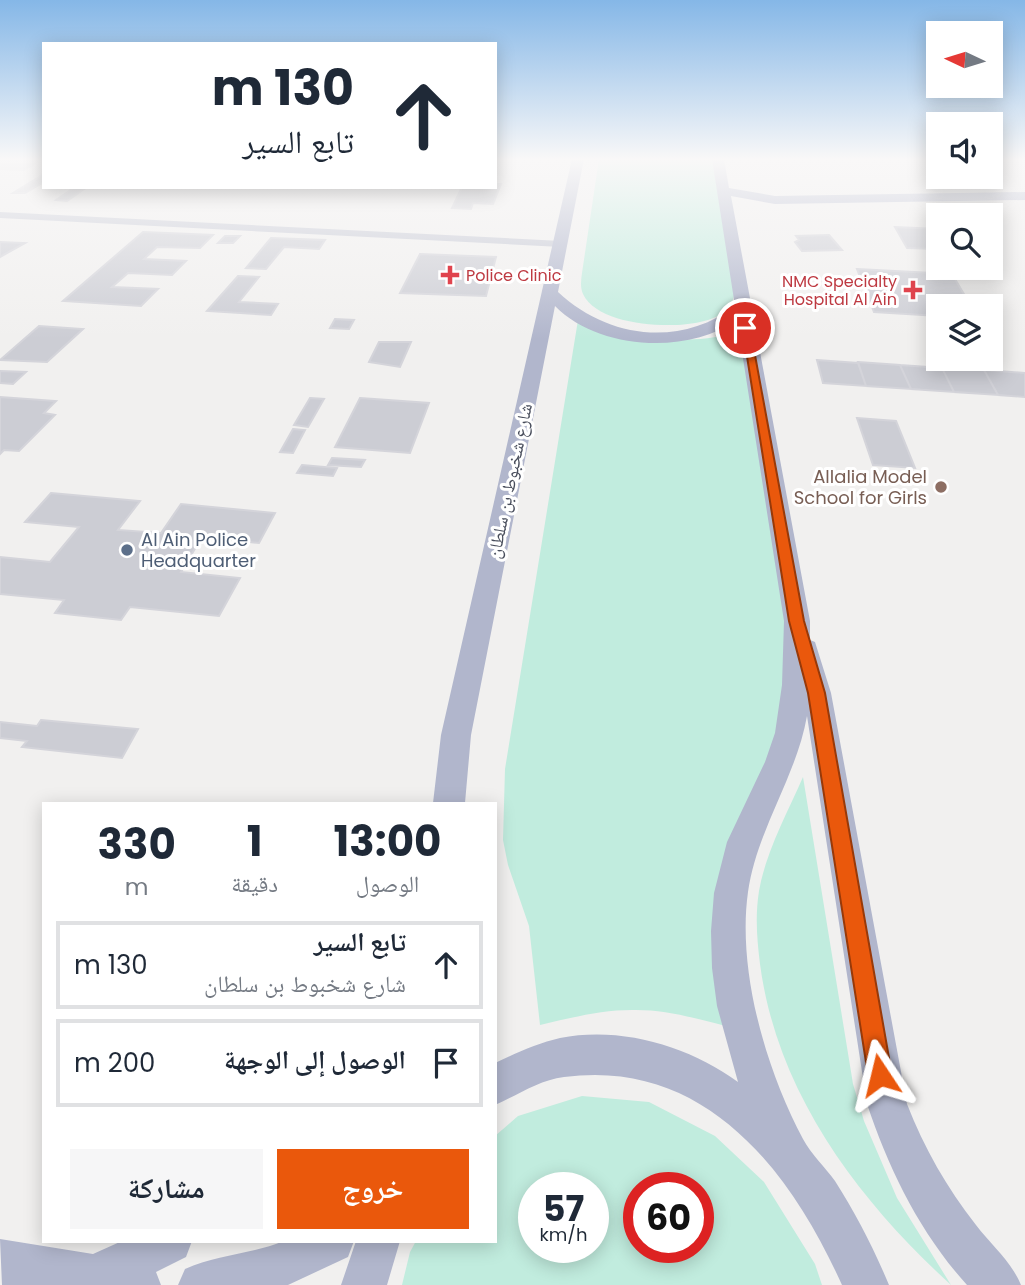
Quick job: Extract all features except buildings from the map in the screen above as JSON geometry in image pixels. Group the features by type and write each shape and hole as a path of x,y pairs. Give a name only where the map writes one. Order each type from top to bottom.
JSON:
{"main road":[{"name":"شارع شخبوط بن سلطان","path":"449,802 456,735 566,219"},
{"path":"741,219 742,308 797,621 817,693 887,1104 905,1153 926,1195 971,1256 998,1285"},
{"path":"550,293 584,321 612,331 642,335 672,336 703,331 725,321 742,308"},
{"path":"786,1149 763,1095 740,1024 733,987 727,920 738,857 748,826 784,750 790,729 796,693 797,621"},
{"path":"432,802 456,735"},
{"path":"497,1084 527,1068 564,1057 601,1054 639,1058 677,1069 715,1088 751,1114 786,1149 819,1192 849,1244 866,1285"},
{"path":"94,1278 166,1243"},
{"path":"201,1285 221,1283 265,1271 302,1257 328,1243"},
{"path":"364,1285 377,1243"},
{"path":"849,1244 886,1285"},
{"path":"0,1262 138,1285"}],"street":[{"path":"77,219 561,244"}],"green space":[{"path":"590,219 725,219 735,293 730,309 716,317 672,325 619,319 591,305 583,294 581,281"},
{"path":"578,320 639,334 679,339 700,339 742,330 794,685 737,854 745,1031 646,1010 597,1013 540,1025 529,926 508,865 503,840 505,769"},
{"path":"803,777 853,1084 864,1121 897,1198 951,1285 884,1217 827,1141 803,1100 784,1057 769,1011 758,946 759,891 772,847"},
{"path":"582,1096 649,1102 715,1136 764,1182 815,1264 822,1285 402,1285 415,1243 497,1243 497,1134 518,1116"}],"place":[{"name":"Police Clinic","path":"450,275"},
{"name":"NMC Specialty Hospital Al Ain","path":"913,290"},
{"name":"Allalia Model School for Girls","path":"941,487"},
{"name":"Al Ain Police Headquarter","path":"127,550"}],"route":[{"path":"745,328 797,621 817,693 880,1075"}]}
